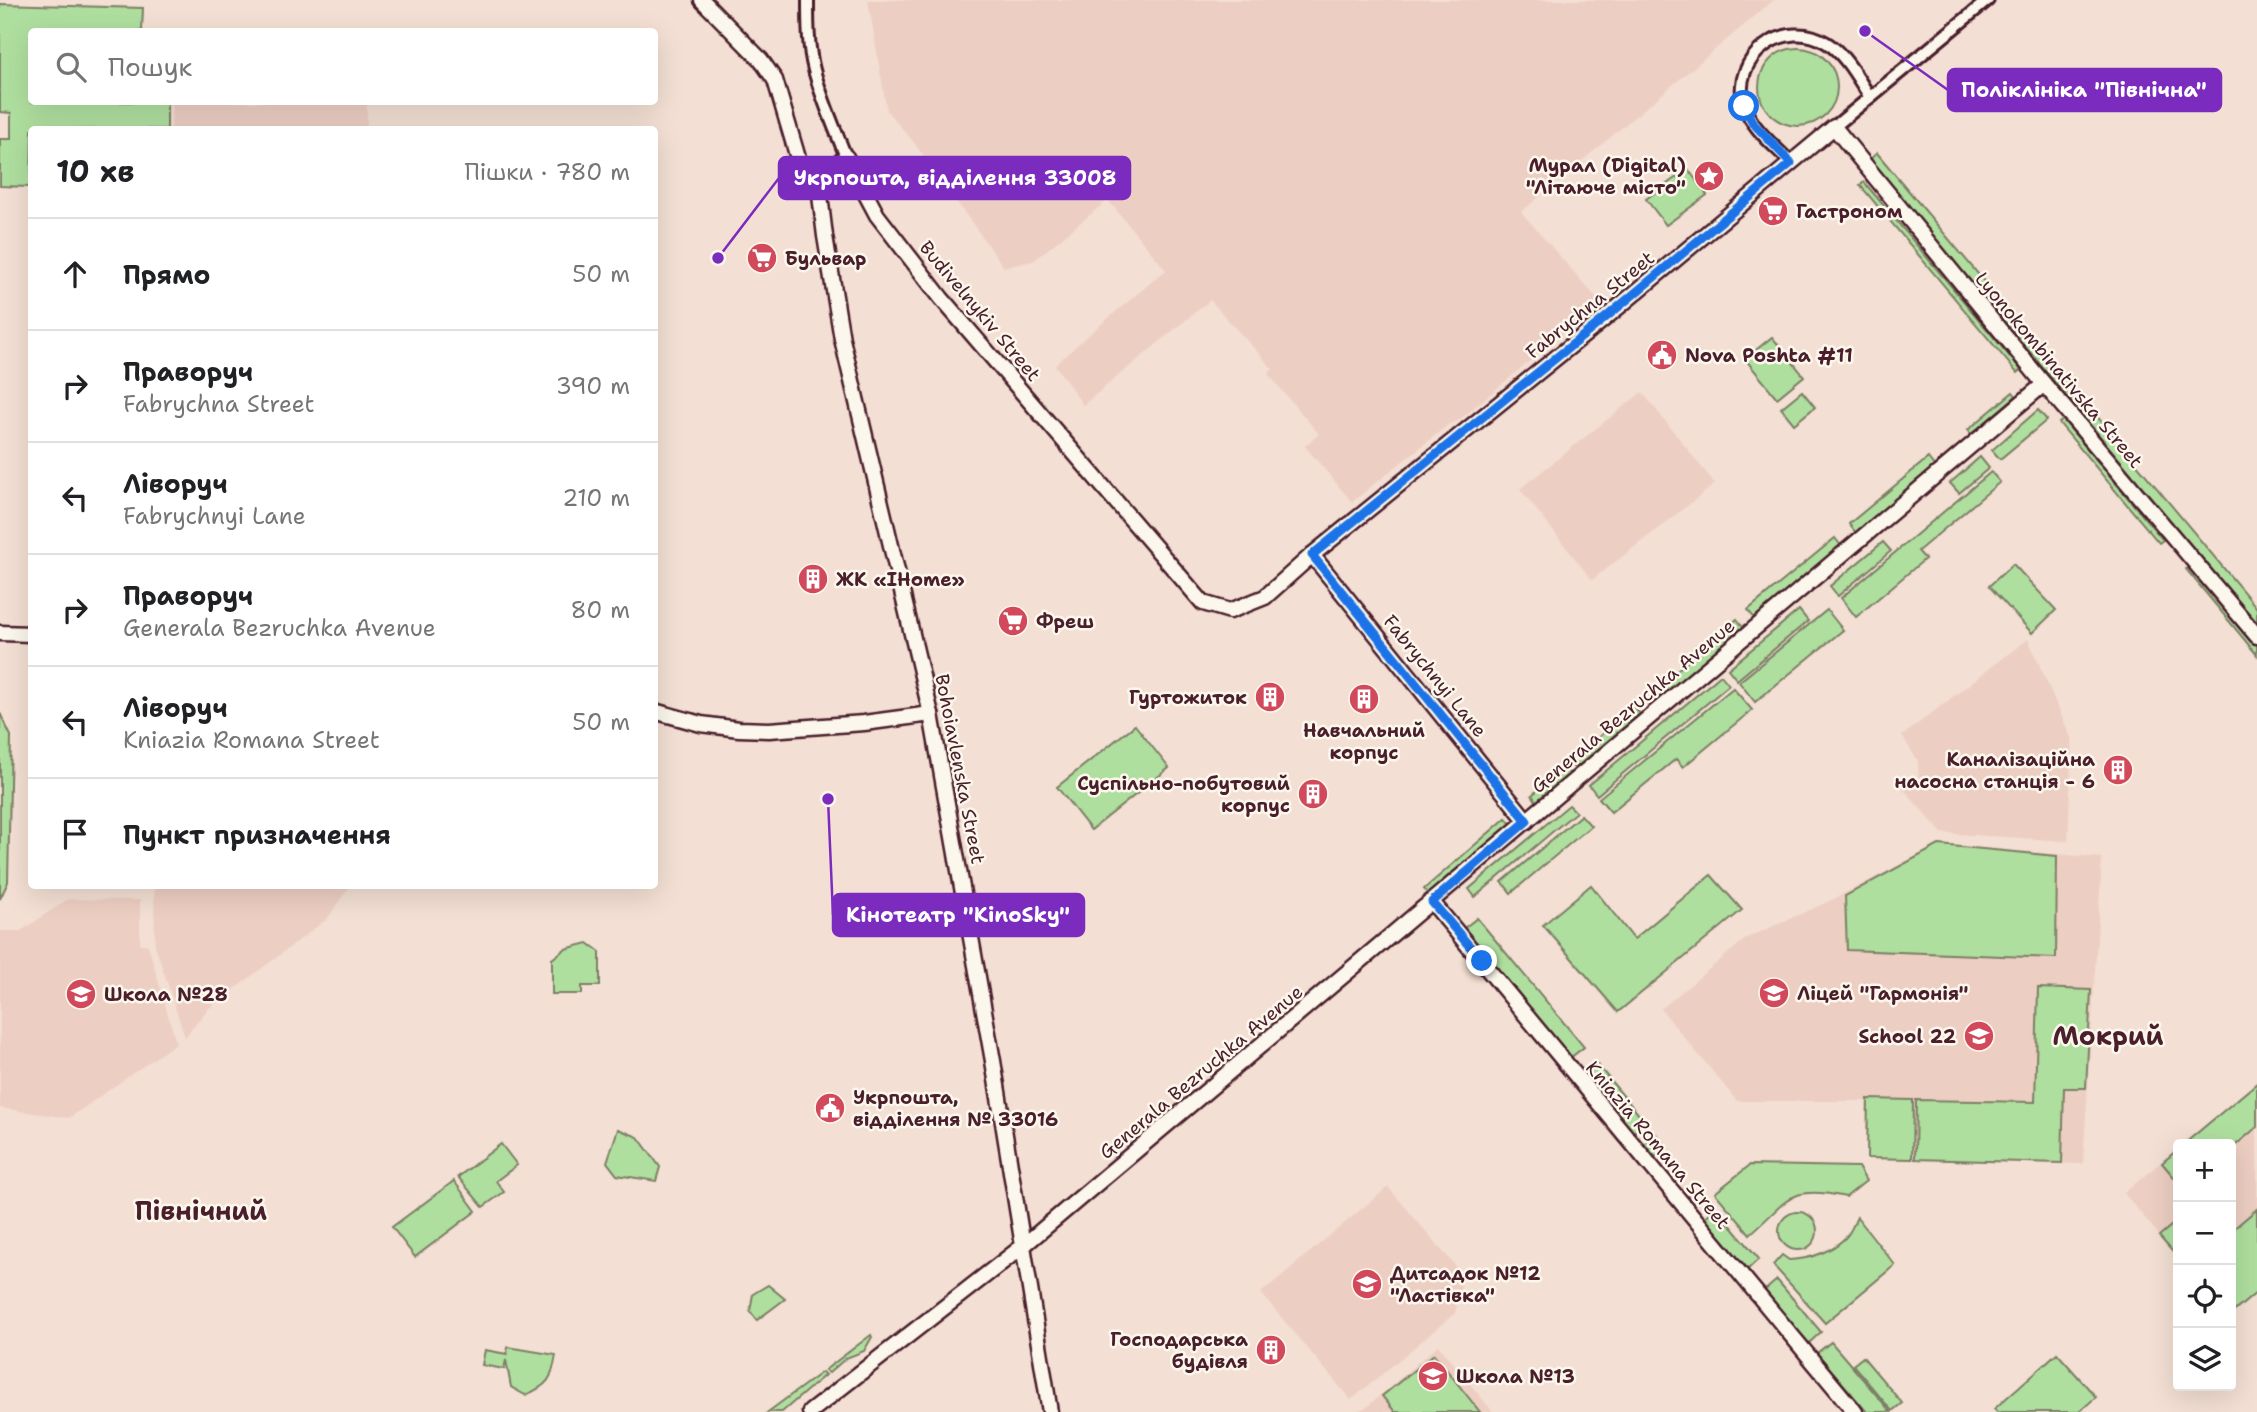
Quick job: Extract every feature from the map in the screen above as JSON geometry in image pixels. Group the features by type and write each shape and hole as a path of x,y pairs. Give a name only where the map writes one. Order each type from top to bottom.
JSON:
{"street":[{"path":"702,0 761,60 775,80 800,165 818,179 846,157"},
{"name":"Budivelnykiv Street","path":"808,0 810,50 823,101 846,157 877,215 942,299 1203,603"},
{"name":"Fabrychna Street","path":"1203,603 1230,611 1265,597 1312,555 1604,319 1988,0"},
{"path":"1791,163 1753,123 1744,106 1742,87 1746,68 1764,46 1772,40 1790,35 1819,38 1841,56 1870,97"},
{"name":"Lyonokombinativska Street","path":"1834,127 2044,384 2257,636"},
{"name":"Bohoiavlenska Street","path":"818,179 842,339 932,714 993,1061 1050,1412"},
{"name":"Generala Bezruchka Avenue","path":"810,1412 1023,1246 2044,384"},
{"name":"Fabrychnyi Lane","path":"1312,555 1527,821"},
{"path":"0,633 28,634"},
{"path":"658,712 701,724 769,730 864,723 932,714"},
{"name":"Kniazia Romana Street","path":"1432,902 1855,1412"}],"shaded area":[{"path":"868,0 1774,0 1521,212 1600,302 1458,421 1449,424 1352,502 1305,446 1319,434 1268,374 1273,369 1210,300 1083,405 1055,365 1166,270 1108,200 1033,261 1004,267 912,140 887,111"},
{"path":"172,105 367,105 367,126 171,126"},
{"path":"1642,392 1715,484 1592,580 1520,489"},
{"path":"2028,639 2072,740 2068,841 1942,833 1899,784 1919,782 1918,761 1902,736"},
{"name":"School 22","path":"1939,844 2102,858 2083,1164 1866,1159 1866,1101 1737,1101 1661,1009 1747,938 1828,902"},
{"path":"154,889 348,889 327,919 208,1009 185,1037 155,945"},
{"name":"Школа №28","path":"68,899 140,900 140,944 148,945 176,1043 69,1118 0,1108 0,931 21,931"},
{"path":"2257,1082 2257,1293 2236,1311 2236,1139 2188,1139"},
{"path":"2173,1152 2173,1252 2124,1193"},
{"name":"Дитсадок №12 \"Ластівка\"","path":"1388,1187 1463,1275 1455,1313 1351,1400 1261,1293"},
{"name":"Школа №13","path":"1438,1345 1493,1412 1354,1412 1367,1407"}],"green space":[{"path":"0,4 143,8 142,28 28,28 28,105 167,105 167,126 28,126 28,187 0,186 0,139 11,139 11,113 0,112"},
{"path":"1790,48 1806,48 1820,54 1831,65 1837,79 1837,95 1831,109 1820,120 1806,126 1790,126 1776,120 1765,109 1759,95 1759,79 1765,65 1776,54"},
{"path":"1877,153 2257,608 2257,624 1869,160"},
{"path":"1688,169 1707,195 1666,225 1646,199"},
{"path":"1864,182 2021,370 2017,373 1860,185"},
{"path":"1772,337 1804,376 1777,398 1745,359"},
{"path":"1802,391 1815,407 1794,424 1781,408"},
{"path":"2013,392 2016,396 1971,434 1968,430"},
{"path":"2038,410 2047,420 2000,459 1992,450"},
{"path":"2063,420 2163,540 2159,543 2059,423"},
{"path":"1980,457 1989,468 1959,493 1950,483"},
{"path":"1928,458 1935,467 1856,533 1849,524"},
{"path":"1991,472 2000,482 1918,551 1925,559 1856,617 1841,598"},
{"path":"1835,538 1842,547 1755,619 1748,610"},
{"path":"1883,542 1891,551 1838,596 1830,586"},
{"path":"2013,564 2056,610 2032,633 1989,586"},
{"path":"2191,564 2257,645 2257,655 2186,569"},
{"path":"1799,610 1808,621 1737,680 1728,669"},
{"path":"1827,610 1843,630 1755,702 1739,682"},
{"path":"1737,619 1744,628 1656,702 1649,694"},
{"path":"1721,675 1729,685 1597,795 1589,785"},
{"path":"1733,688 1752,710 1683,767 1676,759 1611,812 1599,798"},
{"path":"1634,707 1640,714 1575,769 1569,762"},
{"path":"0,713 11,736 8,882 0,899"},
{"path":"1135,725 1169,768 1091,830 1057,787"},
{"path":"1565,768 1570,774 1537,802 1532,795"},
{"path":"1569,805 1576,812 1475,897 1469,889"},
{"path":"1581,815 1591,826 1511,893 1502,882"},
{"path":"1506,818 1512,825 1430,896 1424,889"},
{"path":"1939,845 2057,856 2056,958 1847,950 1845,896"},
{"path":"1711,875 1742,910 1618,1012 1543,925 1591,885 1634,939"},
{"path":"1477,918 1584,1047 1570,1058 1463,929"},
{"path":"588,943 600,952 600,986 582,986 582,994 552,994 552,959 565,949"},
{"path":"2038,988 2091,990 2086,1088 2064,1088 2062,1163 1915,1159 1916,1100 2035,1102"},
{"path":"1595,1062 1645,1122 1633,1133 1583,1072"},
{"path":"2257,1083 2257,1127 2236,1145 2236,1139 2190,1139"},
{"path":"1868,1099 1913,1100 1912,1159 1867,1158"},
{"path":"618,1129 638,1137 660,1167 656,1181 617,1175 607,1162"},
{"path":"1656,1134 1667,1148 1655,1157 1644,1144"},
{"path":"501,1144 517,1165 496,1181 504,1192 483,1207 458,1177"},
{"path":"2173,1153 2173,1176 2162,1163"},
{"path":"1750,1165 1858,1167 1866,1181 1846,1197 1812,1193 1791,1198 1750,1234 1715,1193"},
{"path":"454,1181 476,1211 415,1257 392,1227"},
{"path":"1716,1208 1759,1259 1748,1269 1704,1218"},
{"path":"2257,1209 2257,1292 2236,1310 2236,1265 2236,1227"},
{"path":"1798,1212 1812,1217 1817,1231 1812,1245 1798,1250 1784,1245 1779,1231 1784,1217"},
{"path":"1857,1217 1895,1265 1825,1323 1773,1265 1782,1255 1789,1260 1797,1259 1820,1254 1834,1247 1848,1235"},
{"path":"2173,1224 2173,1252 2159,1236"},
{"path":"1777,1280 1821,1332 1809,1343 1764,1291"},
{"path":"768,1285 785,1299 757,1320 750,1311 753,1294"},
{"path":"871,1335 864,1351 846,1358 829,1373 825,1370"},
{"path":"1831,1342 1891,1412 1867,1412 1817,1353"},
{"path":"508,1347 556,1355 548,1381 525,1395 511,1387 506,1360 504,1369 482,1365 485,1350 507,1354"},
{"path":"2057,1353 2096,1397 2079,1412 1997,1412 1994,1409"},
{"name":"Школа №13","path":"1434,1354 1480,1412 1395,1412 1382,1396"},
{"path":"1863,1357 1902,1403 1892,1411 1853,1365"},
{"path":"822,1372 825,1375 782,1412 768,1412"}],"place":[{"name":"Поліклініка \"Північна\"","path":"1865,31"},
{"name":"Мурал (Digital) \"Літаюче місто\"","path":"1709,176"},
{"name":"Гастроном","path":"1773,211"},
{"name":"Укрпошта, відділення 33008","path":"718,258"},
{"name":"Бульвар","path":"762,258"},
{"name":"Nova Poshta #11","path":"1662,355"},
{"name":"ЖК «IHome»","path":"813,579"},
{"name":"Фреш","path":"1013,621"},
{"name":"Гуртожиток","path":"1270,697"},
{"name":"Навчальний корпус","path":"1364,699"},
{"name":"Каналізаційна насосна станція - 6","path":"2118,770"},
{"name":"Суспільно-побутовий корпус","path":"1313,794"},
{"name":"Кінотеатр \"KinoSky\"","path":"828,799"},
{"name":"Ліцей \"Гармонія\"","path":"1774,993"},
{"name":"Школа №28","path":"81,994"},
{"name":"School 22","path":"1979,1036"},
{"name":"Укрпошта, відділення № 33016","path":"830,1108"},
{"name":"Дитсадок №12 \"Ластівка\"","path":"1367,1284"},
{"name":"Господарська будівля","path":"1271,1350"},
{"name":"Школа №13","path":"1433,1376"}],"district":[{"name":"Мокрий","path":"2108,1035"},
{"name":"Північний","path":"201,1210"}],"route":[{"path":"1482,961 1432,902 1527,821 1312,555 1604,319 1791,163 1753,123 1744,106"}]}
